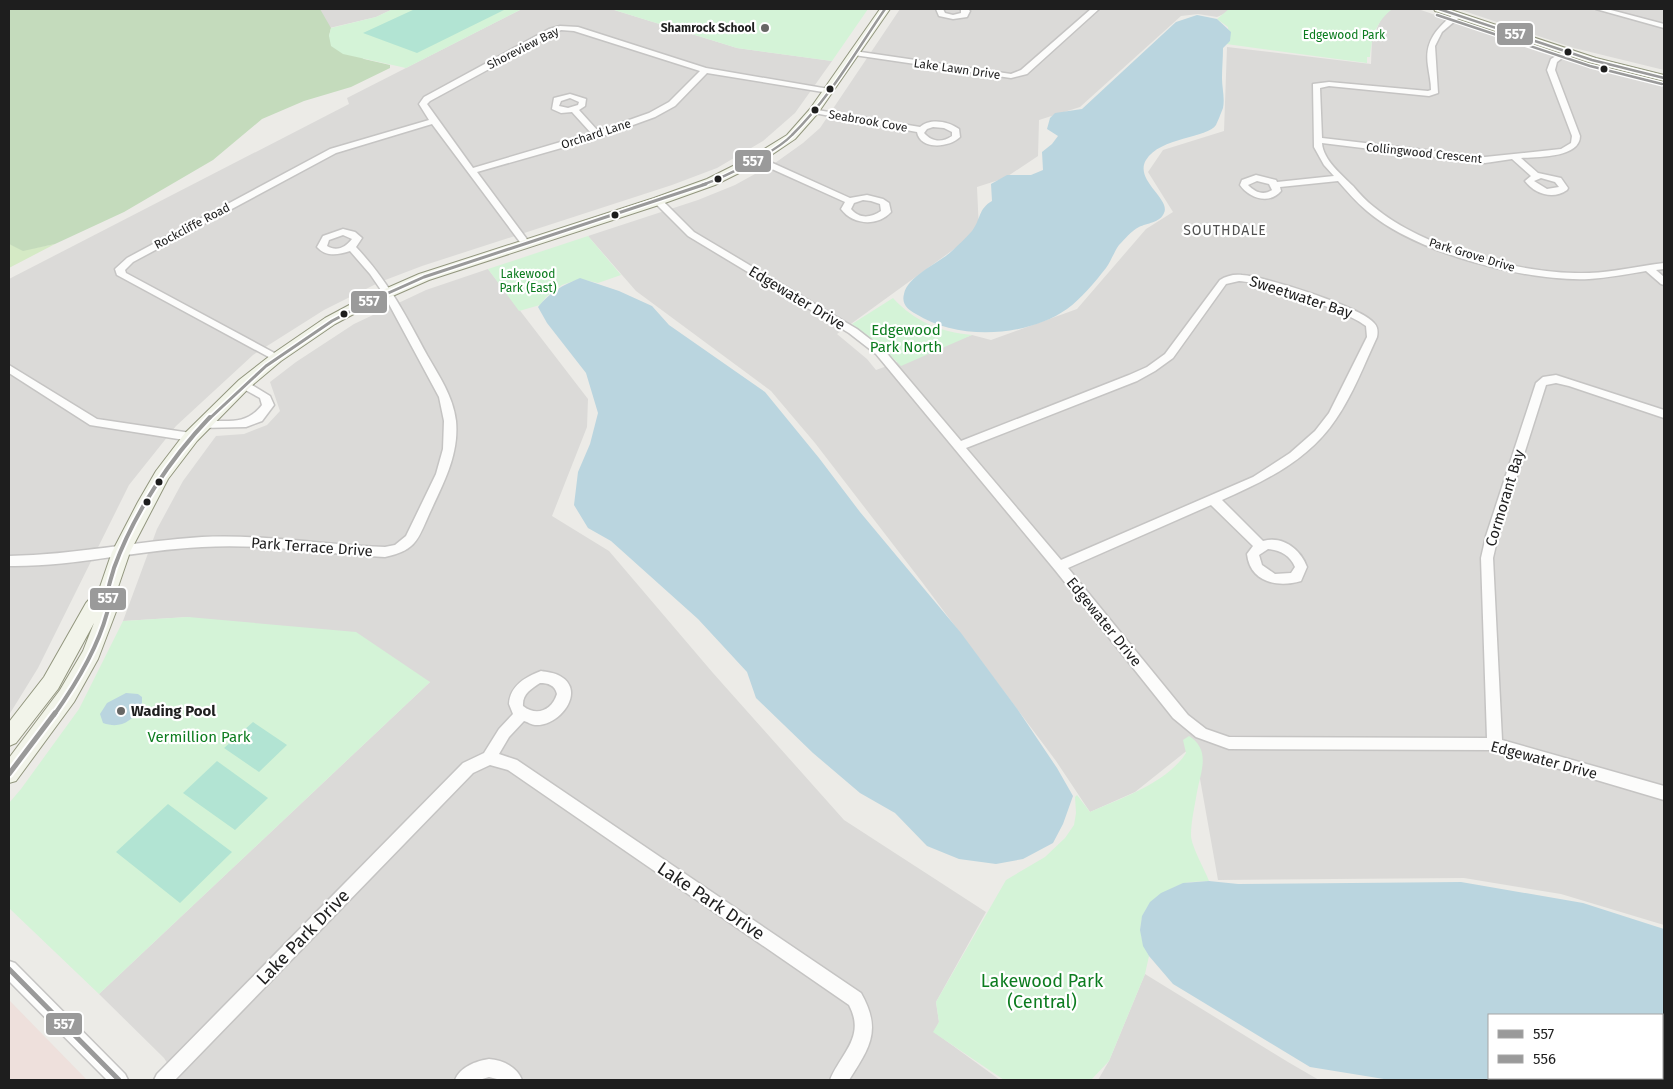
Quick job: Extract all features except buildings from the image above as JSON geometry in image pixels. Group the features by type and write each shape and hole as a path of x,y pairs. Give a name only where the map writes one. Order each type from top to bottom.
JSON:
{"street":[{"path":"9,737 51,683 93,608 108,590 121,552 162,475 191,437 244,384 276,358 330,321 424,277 658,201 711,182 758,158 791,137 814,111 885,9"},
{"path":"940,9 942,14 953,17 964,15 966,11 964,9"},
{"name":"Lake Lawn Drive","path":"854,54 1004,76 1018,75 1094,9"},
{"path":"1438,9 1566,52 1616,67 1664,78"},
{"path":"1600,9 1664,26"},
{"name":"Park Grove Drive","path":"1458,15 1442,27 1433,38 1430,47 1429,56 1435,91 1429,94 1329,84 1316,86 1314,91 1317,140 1320,152 1338,178 1370,209 1390,223 1439,247 1470,257 1521,270 1548,274 1590,276 1664,266"},
{"name":"Shoreview Bay","path":"526,244 423,104 427,99 560,28 575,29 705,70 829,90"},
{"name":"Collingwood Crescent","path":"1317,140 1472,160 1563,151 1573,147 1577,141 1551,70 1554,61 1566,52"},
{"name":"Orchard Lane","path":"472,171 597,135 637,121 672,104 705,70"},
{"path":"574,110 597,135"},
{"name":"Seabrook Cove","path":"814,111 921,130"},
{"name":"Rockcliffe Road","path":"276,358 122,275 120,269 138,255 333,151 435,121"},
{"path":"1514,157 1536,176"},
{"path":"758,158 850,201"},
{"path":"1276,185 1338,178"},
{"name":"Edgewater Drive","path":"658,201 691,234 853,331 880,352 1059,566 1188,726 1216,740 1229,743 1495,744 1664,793"},
{"name":"Park Terrace Drive","path":"9,561 48,560 230,540 385,552 399,549 411,539 442,474 449,449 450,421 445,397 388,293 374,272 352,248"},
{"path":"1648,268 1664,282"},
{"name":"Sweetwater Bay","path":"959,446 1133,378 1151,369 1169,356 1223,282 1230,278 1240,277 1256,280 1354,314 1370,323 1374,332 1372,337 1326,425 1282,465 1257,480 1214,500 1059,566"},
{"path":"9,368 94,422 191,437"},
{"name":"Cormorant Bay","path":"1495,744 1487,558 1494,527 1541,383 1556,379 1572,383 1664,414"},
{"path":"204,425 242,424 258,418 268,405 264,396 244,384"},
{"path":"1214,500 1261,546"},
{"path":"9,774 51,721 75,682 94,645 109,608 108,590"},
{"path":"490,758 504,733 522,714"},
{"name":"Lake Park Drive","path":"163,1080 468,768 490,758 512,766 855,999 864,1014 866,1024 864,1035 839,1080"},
{"path":"9,969 119,1080"},
{"path":"464,1080 480,1069 490,1067 500,1069 513,1080"}],"shaded area":[{"path":"310,9 393,9 376,17 321,30"},
{"path":"522,9 611,9 737,48 832,61 795,113 763,141 717,168 672,185 422,266 380,282 324,310 253,355 176,426 129,485 38,668 9,715 9,279 349,104 347,98"},
{"path":"900,9 1235,9 1217,17 1198,14 1181,16 1080,107 1039,120 1038,156 1005,178 977,187 979,231 837,334 867,359 876,370 972,335 991,340 1077,309 1146,229 1173,212 1148,172 1163,150 1224,131 1227,47 1371,64 1372,39 1382,17 1392,9 1418,9 1555,56 1606,71 1664,84 1664,925 1561,894 1464,878 1218,880 1194,745 1135,792 1090,812 1056,761 922,582 815,443 771,391 636,291 588,236 698,200 735,185 775,163 803,143 820,128"},
{"path":"1458,9 1664,9 1664,70 1574,48"},
{"path":"488,269 588,399 587,427 552,516 609,551 713,673 844,820 986,912 936,1002 939,1022 934,1032 1000,1080 178,1080 164,1058 99,994 430,682 188,617 123,621 157,529 183,481 216,436 244,434 267,425 280,411 270,382 296,362 354,324 426,290"},
{"path":"1145,974 1319,1080 1098,1080 1109,1061"},
{"path":"9,1000 87,1080 9,1080"}],"green space":[{"path":"9,9 320,9 331,28 329,36 364,59 390,65 390,68 351,87 304,101 262,119 213,160 124,212 55,244 23,251 9,244"},
{"path":"393,9 522,9 406,68 343,54 331,46 329,36 331,28 376,17"},
{"path":"415,9 506,9 417,53 363,33"},
{"name":"Shamrock School","path":"611,9 868,9 832,61 737,48"},
{"name":"Edgewood Park","path":"1229,9 1392,9 1382,19 1376,30 1370,57 1367,57 1367,63 1226,44 1230,41 1228,27 1217,19"},
{"name":"Lakewood Park (East)","path":"588,236 621,275 598,283 580,279 562,285 546,297 540,305 519,311 488,269"},
{"path":"9,244 24,250 55,244 9,268"},
{"name":"Edgewood Park North","path":"893,298 910,313 928,324 949,331 972,335 901,366 879,344 852,324"},
{"name":"Vermillion Park","path":"188,617 356,632 430,682 99,994 9,908 9,803 79,709 123,621"},
{"path":"253,722 287,745 259,772 224,748"},
{"name":"Lakewood Park (Central)","path":"1189,736 1200,748 1203,761 1192,819 1191,835 1209,881 1185,883 1170,890 1151,903 1145,912 1141,921 1141,932 1143,943 1149,956 1145,974 1109,1061 1091,1080 1004,1080 933,1032 939,1022 936,1002 1006,880 1045,857 1065,838 1074,825 1076,813 1075,797 1077,795 1090,812 1156,781 1168,773 1186,753 1183,740"},
{"path":"217,761 268,798 235,830 183,793"},
{"path":"168,804 232,852 180,903 116,852"}],"water":[{"path":"1197,15 1217,19 1231,32 1230,41 1223,48 1223,108 1216,125 1211,129 1204,133 1172,142 1153,152 1146,160 1144,167 1145,175 1165,208 1160,219 1136,228 1128,235 1119,245 1102,273 1072,305 1051,318 1032,325 1013,330 972,332 952,329 933,323 908,309 903,298 907,287 918,275 953,250 972,231 984,207 992,201 991,184 1007,175 1031,175 1043,170 1042,152 1058,136 1047,129 1050,118 1055,113 1082,109 1176,22"},
{"path":"580,278 619,291 652,306 669,325 765,392 860,512 961,633 1018,710 1057,768 1073,796 1063,824 1053,843 1023,859 996,864 959,859 927,846 895,813 860,793 813,753 756,698 747,672 698,619 611,541 588,528 574,505 578,472 590,444 598,413 586,373 547,323 538,307 557,290"},
{"name":"Wading Pool","path":"126,693 138,694 142,697 142,707 134,717 125,723 109,725 103,723 100,714 107,703"},
{"path":"1209,881 1238,884 1461,882 1583,903 1664,929 1664,1080 1390,1080 1310,1067 1173,984 1149,956 1143,946 1140,930 1142,916 1150,902 1161,893 1183,883"}],"transit line":[{"name":"557","path":"9,774 60,706 93,651 108,612 108,590 112,574 139,516 159,482 182,450 236,392 298,342 332,321 366,303 424,277 658,201 711,182 757,159 791,137 814,111 885,9"},
{"name":"557","path":"1439,9 1592,60 1664,78"},
{"name":"556","path":"1437,15 1590,66 1662,84"},
{"name":"557","path":"9,969 119,1080"}],"place":[{"name":"Shamrock School","path":"765,28"},
{"name":"Wading Pool","path":"121,711"}],"district":[{"name":"SOUTHDALE","path":"1225,230"}]}
